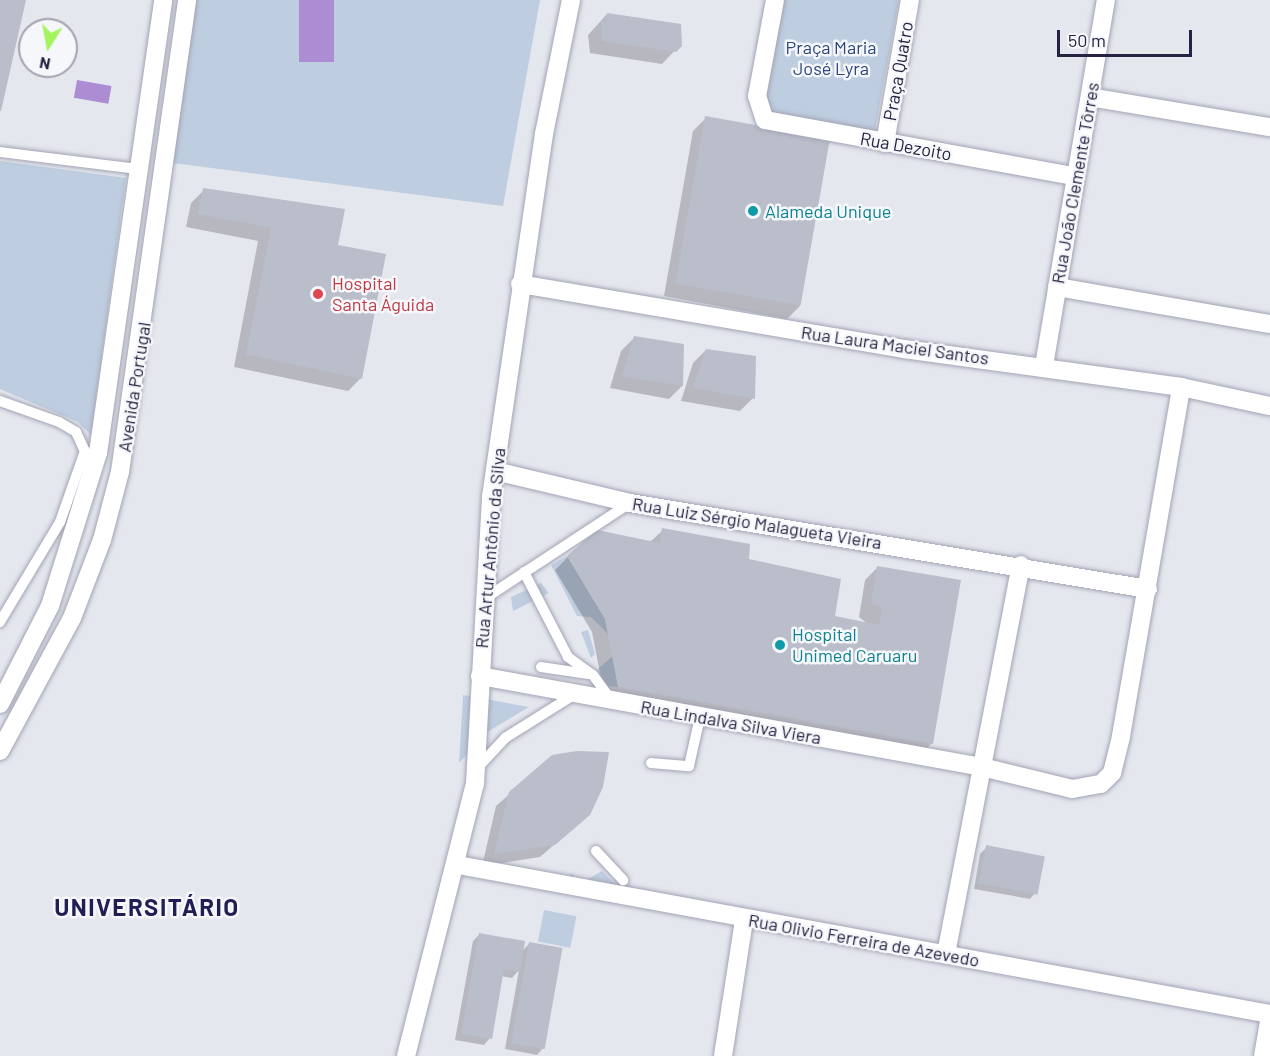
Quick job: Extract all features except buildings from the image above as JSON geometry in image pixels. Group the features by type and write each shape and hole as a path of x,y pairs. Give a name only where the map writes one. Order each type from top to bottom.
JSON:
{"street":[{"name":"Avenida Portugal","path":"0,704 63,572 98,453 163,0"},
{"name":"Avenida Portugal","path":"0,751 47,671 87,582 130,420 187,0"},
{"name":"Rua Artur Antônio da Silva","path":"406,1056 458,865 475,784 484,600 495,471 520,284 571,0"},
{"name":"Rua Dezoito","path":"776,0 757,96 765,120 1074,176"},
{"name":"Praça Quatro","path":"885,143 910,0"},
{"name":"Rua João Clemente Tôrres","path":"1044,366 1074,176 1106,0"},
{"path":"1089,97 1270,127"},
{"name":"Rua Laura Maciel Santos","path":"520,284 904,349 1044,366 1181,387 1270,406"},
{"path":"1058,287 1270,324"},
{"name":"Rua Lindalva Silva Viera","path":"480,676 572,696 612,701 982,767 1072,789 1101,784 1112,773 1148,590 1181,387"},
{"name":"Rua Luiz Sérgio Malagueta Vieira","path":"495,471 630,503 1021,565 1148,590"},
{"path":"946,954 1021,565"},
{"path":"63,572 87,582"},
{"name":"Rua Olivio Ferreira de Azevedo","path":"458,865 744,920 946,954 1270,1015"},
{"path":"723,1056 744,920"},
{"path":"1263,1056 1270,1015"}],"lane":[{"path":"0,152 139,169"},
{"path":"0,401 59,422 76,432 85,451 60,522 0,622"},
{"path":"484,600 630,503"},
{"path":"524,572 568,657 593,675 612,701"},
{"path":"541,667 593,675"},
{"path":"475,784 485,754 572,696"},
{"path":"651,763 689,766 700,717"},
{"path":"596,851 623,880"}],"green space":[{"path":"189,0 540,0 503,206 165,162"},
{"name":"Praça Maria José Lyra","path":"783,0 899,0 874,136 763,117"},
{"path":"0,161 126,178 91,435 78,422 0,389"},
{"path":"567,556 605,619 608,634 591,617 577,616 551,565"},
{"path":"541,583 549,593 513,611 511,597"},
{"path":"588,630 595,654 591,658 581,632"},
{"path":"613,656 618,687 593,685 592,674"},
{"path":"463,695 529,707 489,731 459,763"},
{"path":"602,871 621,890 630,885 640,898 569,887 565,881 572,873 579,884"},
{"path":"544,910 576,916 570,948 538,941"}],"shaded area":[{"path":"299,0 334,0 334,62 299,62"},
{"path":"77,80 111,86 108,104 74,98"}],"place":[{"name":"Alameda Unique","path":"753,211"},
{"name":"Hospital Santa Águida","path":"318,294"},
{"name":"Hospital Unimed Caruaru","path":"780,645"}],"district":[{"name":"UNIVERSITÁRIO","path":"147,907"}]}
